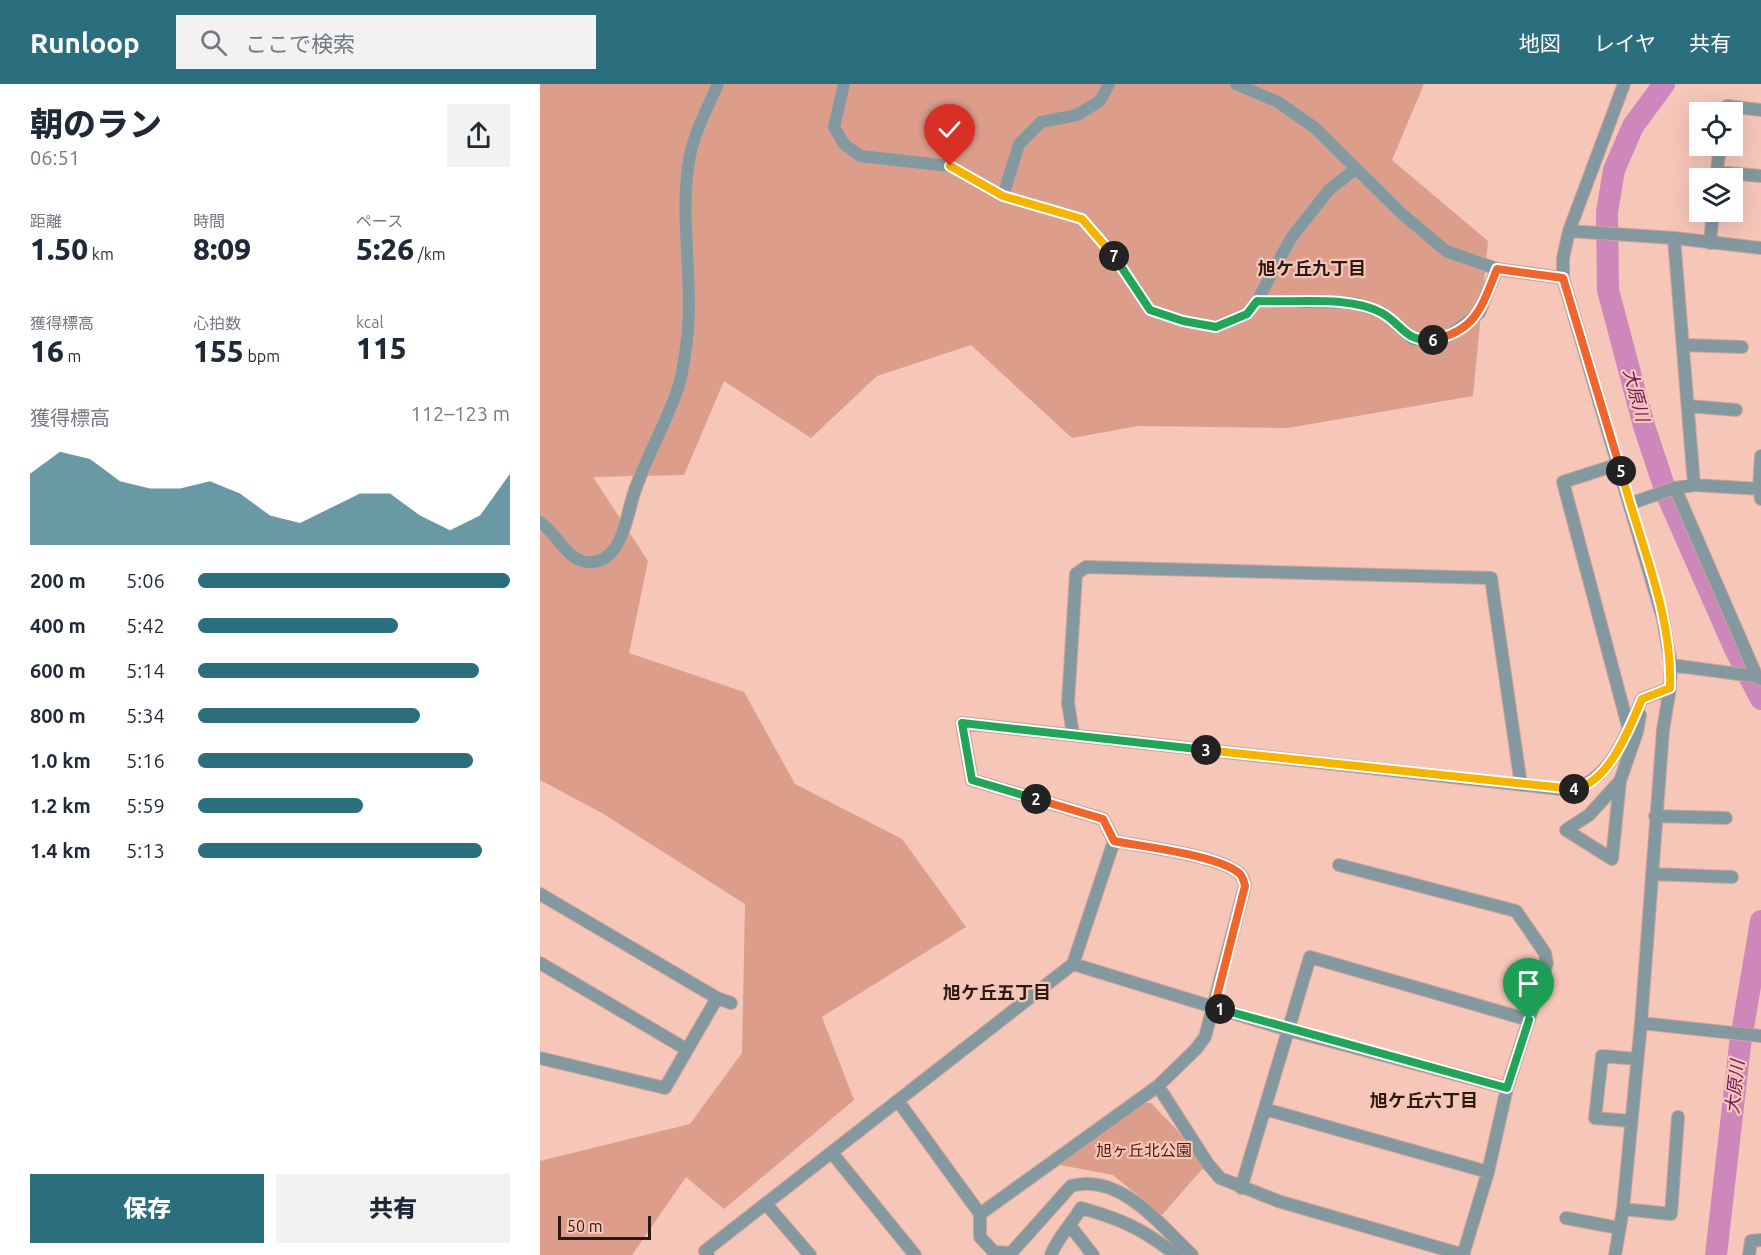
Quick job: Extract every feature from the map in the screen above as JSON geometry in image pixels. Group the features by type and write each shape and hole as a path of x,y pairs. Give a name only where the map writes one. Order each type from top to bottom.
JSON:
{"street":[{"path":"540,522 574,558 588,562 603,559 614,552 627,521 634,493 681,379 687,337 690,286 687,220 688,162 695,136 717,84"},
{"path":"844,84 834,127 844,144 860,156 950,166 1003,196 1082,219 1110,250 1150,310 1183,321 1216,327 1247,314 1257,301 1291,238 1329,190 1355,169"},
{"path":"1003,196 1019,144 1041,122 1077,115 1100,101 1109,84"},
{"path":"1236,84 1278,102 1315,128 1401,213 1446,251 1497,269 1563,278"},
{"path":"1615,1255 1623,1209 1641,1023 1663,730 1670,688 1671,665 1663,619 1563,278 1563,258 1569,231 1624,84"},
{"path":"1743,108 1761,110"},
{"path":"1743,176 1761,176"},
{"path":"1710,243 1712,222"},
{"path":"1569,231 1674,238 1761,248"},
{"path":"1674,238 1694,485"},
{"path":"1257,301 1354,303 1383,313 1413,339 1431,340 1448,336 1479,313 1497,269"},
{"path":"1683,345 1742,347"},
{"path":"1689,406 1736,410"},
{"path":"1629,504 1675,488 1694,485 1760,492 1761,456"},
{"path":"1619,464 1563,482 1629,730"},
{"path":"1675,488 1760,677"},
{"path":"1073,734 1068,703 1076,574 1086,567 1491,578 1521,785"},
{"path":"1671,665 1760,677"},
{"path":"708,1255 705,1251 1072,964 1114,841 1103,819 972,780 962,723 1569,790 1590,783 1602,775 1629,730 1642,699 1670,688"},
{"path":"1620,781 1590,815 1566,830 1612,859 1620,781 1637,732 1642,699"},
{"path":"1656,816 1726,818"},
{"path":"980,1214 1158,1086 1196,1049 1205,1037 1245,886 1242,875 1227,865 1114,841"},
{"path":"1158,1086 1208,1164 1220,1178 1241,1188 1464,1255 1488,1172 1507,1088 1547,963 1545,953 1516,911 1339,865"},
{"path":"1652,874 1732,877"},
{"path":"540,894 717,998 730,1003"},
{"path":"1241,1188 1310,957 1529,1020"},
{"path":"540,963 686,1050"},
{"path":"1072,964 1288,1030 1507,1088"},
{"path":"540,1058 665,1088 717,998"},
{"path":"1641,1023 1761,1036"},
{"path":"1631,1121 1594,1118 1602,1056 1636,1059"},
{"path":"898,1101 980,1214 980,1237 994,1252 1011,1253 1071,1186 1081,1183 1100,1185 1135,1202 1192,1255"},
{"path":"1264,1109 1488,1172"},
{"path":"1623,1209 1671,1214 1678,1117"},
{"path":"832,1153 915,1255"},
{"path":"766,1204 810,1255"},
{"path":"1051,1255 1055,1244 1071,1227 1081,1208 1121,1219 1149,1233 1176,1255"},
{"path":"1566,1218 1619,1228"},
{"path":"1071,1227 1093,1255"},
{"path":"1749,1255 1750,1241 1761,1240"}],"green space":[{"path":"540,84 1424,84 1392,160 1488,241 1473,396 1288,428 1138,426 1072,438 971,345 877,376 811,438 724,381 684,475 593,477 648,561 629,653 744,692 795,784 902,839 966,927 822,1017 854,1100 724,1209 686,1177 632,1255 540,1255 540,1161 690,1124 742,1053 745,904 602,813 540,780"},
{"name":"旭ヶ丘北公園","path":"1142,1103 1151,1103 1177,1130 1204,1167 1162,1215 1113,1175 1055,1164"}],"waterway":[{"name":"大原川","path":"1664,84 1633,126 1614,170 1607,212 1608,290 1644,426 1667,495 1736,651 1761,699"},
{"name":"大原川","path":"1716,1255 1740,1045 1761,921"}],"district":[{"name":"旭ケ丘九丁目","path":"1312,269"},
{"name":"旭ケ丘五丁目","path":"997,993"},
{"name":"旭ケ丘六丁目","path":"1424,1101"}],"route":[{"path":"950,166 1003,196 1082,219 1110,250 1150,310 1183,321 1216,327 1247,314 1257,301 1354,303 1383,313 1413,339 1431,340 1448,336 1465,326 1479,313 1497,269 1563,278 1663,619 1671,665 1670,688 1642,699 1629,730 1602,775 1580,788 1569,790 962,723 972,780 1103,819 1114,841 1227,865 1242,875 1245,886 1214,1008 1507,1088 1529,1020"}]}
